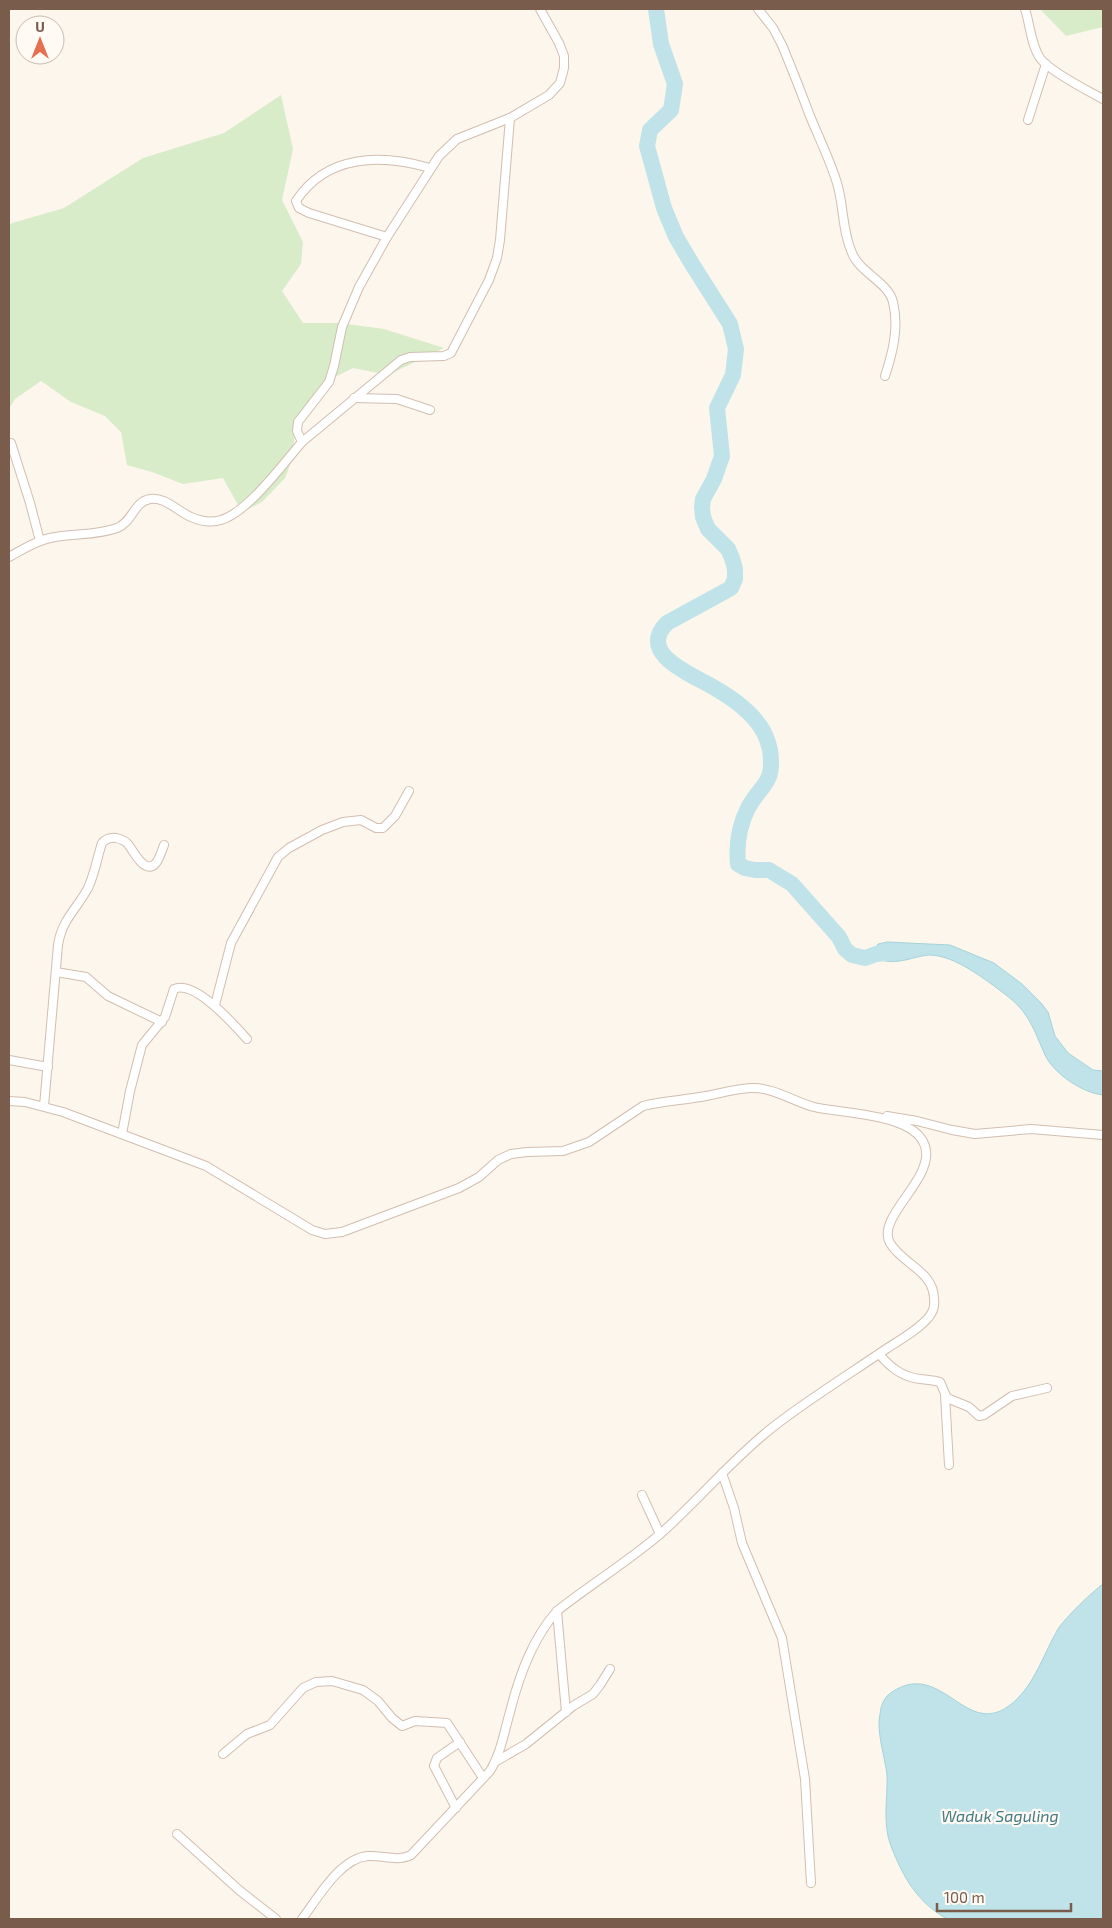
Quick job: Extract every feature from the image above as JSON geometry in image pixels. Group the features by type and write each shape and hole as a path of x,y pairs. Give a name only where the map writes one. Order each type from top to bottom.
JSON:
{"street":[{"path":"302,442 297,431 298,422 329,382 342,327 359,287 387,237 430,168 444,149 457,139 510,118 549,95 556,88 562,75 564,62 561,49 540,9"},
{"path":"758,9 773,28 780,41 828,158 841,196 851,252 859,266 887,290 892,298 895,318 895,340 885,376"},
{"path":"1026,9 1038,54 1046,64 1103,99"},
{"path":"1028,120 1046,64"},
{"path":"9,557 40,541 56,537 106,531 119,527 127,522 138,506 149,499 161,500 196,519 213,522 224,519 239,510 265,486 302,442 401,360 410,357 446,356 452,352 482,297 498,258 510,118"},
{"path":"387,237 309,214 297,206 296,200 319,176 332,169 356,162 390,159 430,168"},
{"path":"354,398 397,399 430,410"},
{"path":"11,443 40,541"},
{"path":"214,1006 231,943 278,857 289,848 322,830 343,822 361,820 376,828 383,828 395,816 409,791"},
{"path":"44,1106 58,945 62,928 87,889 104,841 111,838 124,841 140,862 149,866 156,862 164,845"},
{"path":"56,972 86,977 108,996 162,1022"},
{"path":"122,1134 130,1090 142,1045 168,1012 173,991 177,988 190,990 214,1006 247,1039"},
{"path":"9,1060 48,1067"},
{"path":"9,1101 44,1106 206,1166 274,1205 312,1230 331,1234 356,1227 460,1188 479,1177 498,1160 511,1154 557,1152 581,1145 598,1137 633,1111 649,1104 754,1088 770,1091 814,1107 875,1116 900,1117 975,1134 1031,1129 1103,1135"},
{"path":"302,1919 329,1883 346,1865 356,1858 366,1856 396,1859 408,1857 483,1778 495,1762 523,1669 544,1628 557,1611 660,1534 722,1473 772,1428 927,1320 933,1309 933,1289 928,1279 896,1250 889,1241 888,1235 892,1219 922,1174 926,1161 926,1148 919,1136 914,1132 887,1119 875,1116"},
{"path":"879,1354 891,1368 897,1371 911,1377 940,1382 948,1399 969,1407 980,1416 1012,1396 1047,1388"},
{"path":"944,1393 949,1466"},
{"path":"722,1473 731,1496 742,1543 782,1638 805,1779 811,1883"},
{"path":"642,1495 660,1534"},
{"path":"557,1611 566,1712"},
{"path":"495,1762 526,1744 596,1690 610,1669"},
{"path":"223,1754 247,1734 270,1725 304,1688 312,1683 323,1681 363,1690 378,1701 392,1718 402,1726 415,1721 447,1723 483,1778"},
{"path":"456,1808 434,1766 437,1758 460,1742"},
{"path":"177,1834 239,1890 276,1919"}],"green space":[{"path":"1040,9 1103,9 1103,27 1066,36"},
{"path":"281,95 293,149 282,200 303,242 301,264 282,291 303,323 340,323 384,329 444,348 388,375 353,368 325,382 295,425 293,457 285,478 262,502 242,512 223,478 183,484 127,465 121,432 105,416 71,402 41,381 15,399 9,409 9,224 64,208 143,158 224,133"}],"water":[{"path":"887,942 950,945 994,963 1022,984 1041,1003 1048,1012 1055,1036 1068,1053 1093,1070 1103,1071 1103,1095 1087,1091 1055,1069 1045,1055 1026,1015 1014,1001 989,982 970,969 939,956 929,955 896,961 883,960 877,957 876,947 878,944"},
{"name":"Waduk Saguling","path":"1103,1584 1103,1919 947,1919 927,1905 912,1888 888,1837 886,1819 887,1775 879,1728 880,1711 883,1702 892,1692 911,1684 927,1685 970,1709 985,1714 1000,1711 1018,1698 1030,1683 1061,1624"}],"waterway":[{"path":"656,9 661,44 675,84 671,110 650,130 647,146 664,208 676,237 730,324 736,349 733,375 717,408 722,456 714,479 703,499 702,507 703,517 708,529 728,549 735,569 735,579 731,588 667,623 659,634 658,644 663,654 681,670 713,687 745,709 760,726 767,740 770,750 771,770 769,777 748,808 742,822 737,849 738,864 755,870 769,870 792,884 839,937 845,949 852,955 865,958 876,954 898,952"}]}
